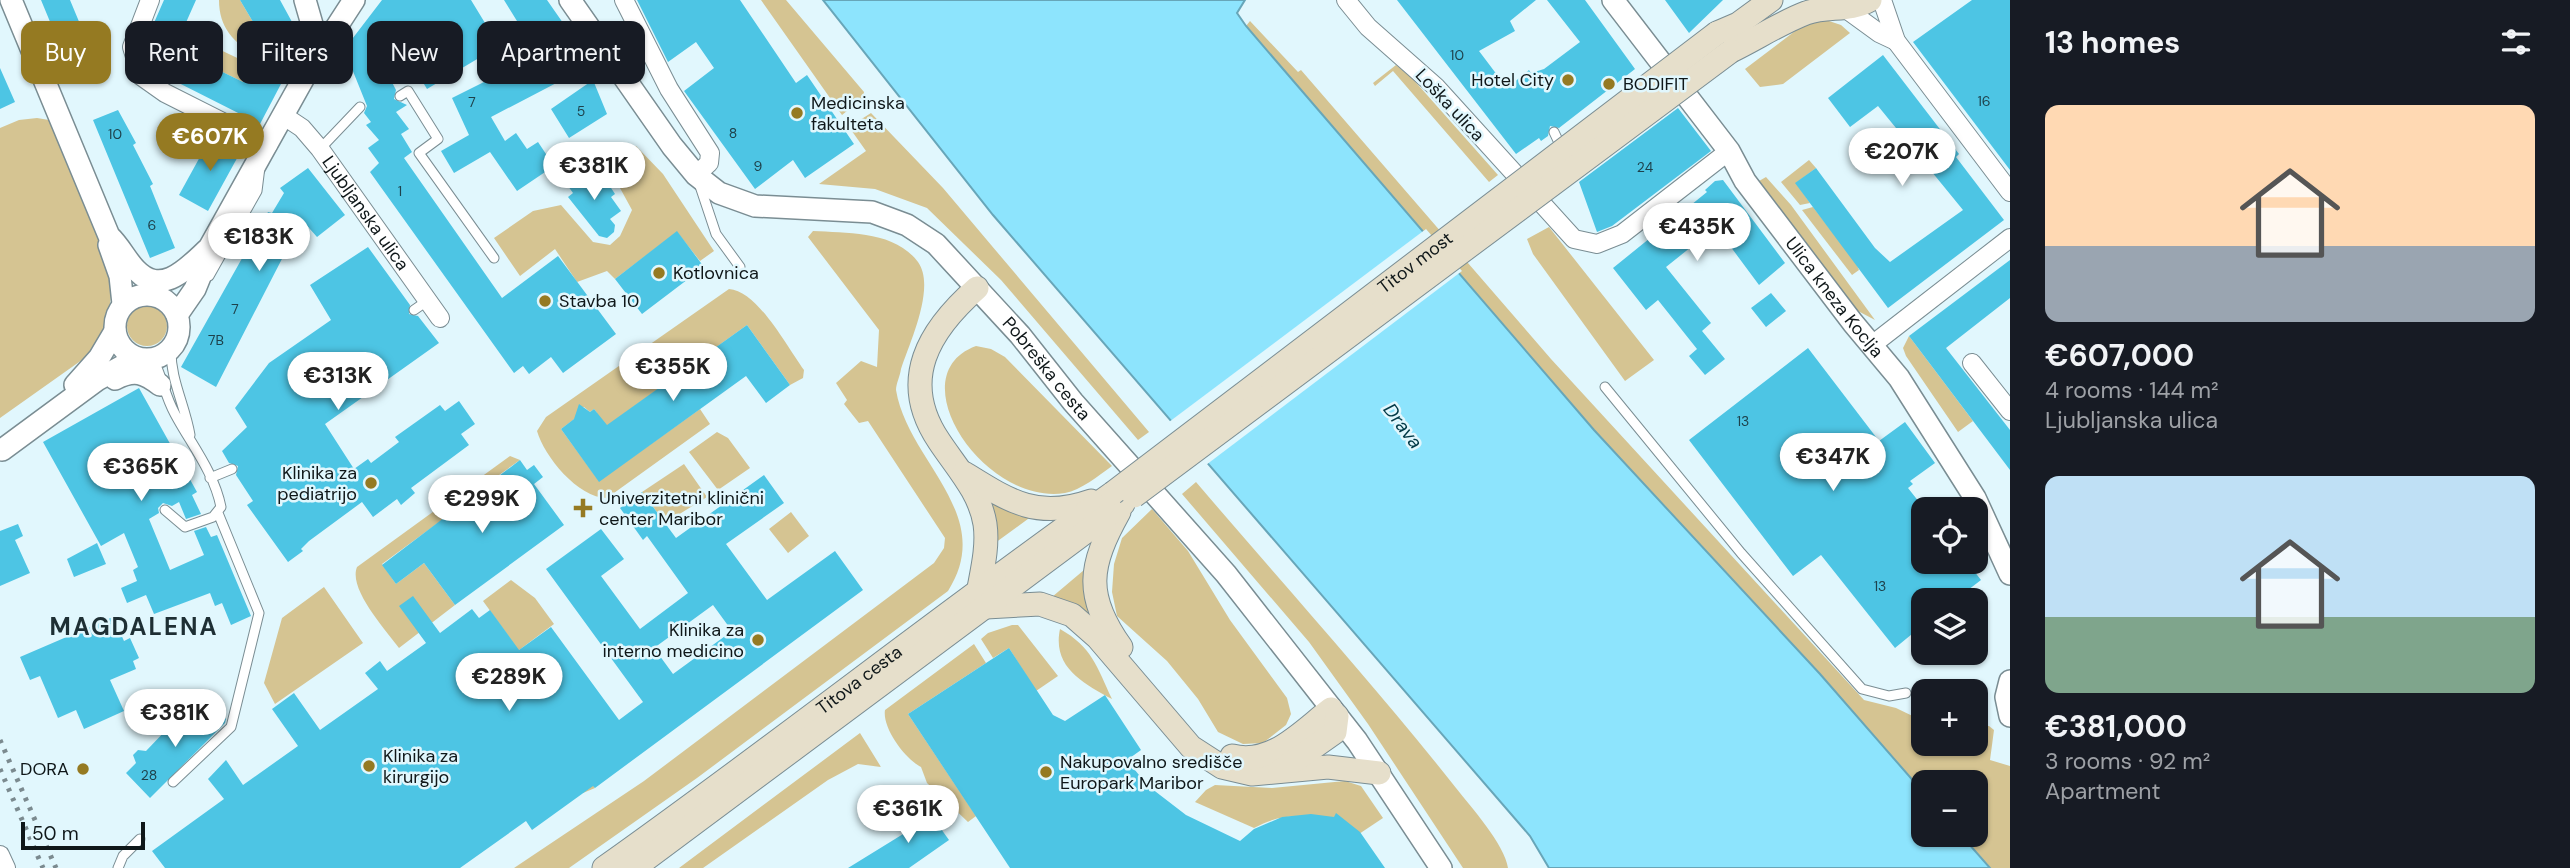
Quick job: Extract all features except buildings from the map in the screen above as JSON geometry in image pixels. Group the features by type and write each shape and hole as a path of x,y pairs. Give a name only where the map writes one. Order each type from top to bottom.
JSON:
{"main road":[{"path":"1724,42 1731,16 1751,0"},
{"path":"1724,42 1738,24 1771,0"},
{"path":"1724,42 1804,0"},
{"path":"1724,42 1806,13 1870,0"},
{"name":"Titov most","path":"1118,498 1724,42"},
{"path":"977,288 937,331 924,355 919,381 924,411 937,440 964,473 985,522 982,597 1040,604 1072,615 1097,637 1191,747 1222,767 1252,774 1350,767 1379,773"},
{"path":"964,473 1002,498 1040,509 1074,507 1118,498"},
{"path":"1118,498 1096,563 1094,595 1106,625 1127,655 1189,725 1211,746 1234,758 1259,758 1282,748 1334,712"},
{"name":"Titova cesta","path":"604,868 1118,498"},
{"name":"Titova cesta","path":"634,868 982,597"},
{"path":"1280,771 1335,732 1334,712"}],"street":[{"path":"11,0 109,236 135,269 148,278 160,280 187,271 209,248"},
{"path":"150,0 132,47 141,76 264,153"},
{"path":"305,0 311,21"},
{"path":"340,21 354,0"},
{"name":"Pobreška cesta","path":"570,0 696,175 719,193 755,206 872,212 907,225 936,244 1020,335 1073,401 1181,521 1334,712 1379,773 1441,868"},
{"path":"624,0 669,89 709,153 709,163 696,175"},
{"name":"Loška ulica","path":"1346,0 1368,27 1436,87 1574,239 1587,243 1606,241 1622,234 1729,151"},
{"name":"Ulica kneza Koclja","path":"1613,0 1729,151 1745,181 1899,378 1945,446 1975,498 2010,574"},
{"path":"1882,0 1896,41 2010,192"},
{"path":"1832,6 1896,41"},
{"path":"177,314 195,289 209,248 302,84"},
{"name":"Ljubljanska ulica","path":"284,116 302,128 320,149 420,305 440,318"},
{"path":"109,236 109,248 120,276 123,304"},
{"path":"1872,345 2010,238"},
{"path":"2,450 97,380 154,355 179,332 177,314 166,300 155,295 133,297 123,304 116,318 115,331 99,358 41,421"},
{"path":"115,331 123,349 154,355"},
{"path":"1972,363 2010,411"},
{"path":"41,421 66,413 127,374 145,374 160,385"},
{"path":"2010,681 2006,697 2010,716"},
{"path":"0,855 6,868"}],"lane":[{"path":"1527,189 1658,89 1665,70"},
{"path":"400,96 408,91 438,139 419,153 494,258"},
{"path":"320,149 360,107"},
{"path":"1554,132 1567,158"},
{"path":"195,289 215,268 245,216 261,179 264,153"},
{"path":"696,175 708,217 740,267"},
{"path":"154,355 161,374 160,385 176,417 191,437 220,501 218,513 259,613 231,727 173,782"},
{"path":"154,355 174,380 187,416 191,437"},
{"path":"1605,387 1741,553 1862,689 1889,696 1906,693"},
{"path":"210,478 232,469"},
{"path":"165,510 184,526 190,526 218,513"},
{"path":"118,868 123,856 140,839"}],"shaded area":[{"path":"219,0 240,0 252,21 237,21 237,42 225,27"},
{"path":"761,0 786,0 864,92 863,98 842,115"},
{"path":"1826,20 1841,25 1850,33 1783,84 1760,87 1745,69 1803,25"},
{"path":"1250,21 1298,72 1301,70 1551,359 1864,700 1896,708 1911,715 1911,756 1988,756 1988,726 1994,730 1990,760 2010,766 2010,868 1990,868 1972,847 1988,847 1988,770 1911,770 1911,778 1820,674 1594,430 1246,26"},
{"path":"223,51 237,58 237,79 223,72"},
{"path":"1396,65 1412,78 1498,175 1489,182 1393,71 1375,86 1373,83"},
{"path":"871,113 943,188 1149,432 1138,440 1001,280 927,208 875,189 819,184 866,151 849,127"},
{"path":"37,118 55,121 112,277 111,296 106,323 96,350 0,418 0,128 19,120"},
{"path":"636,146 663,174 714,251 700,261 677,232 615,279 607,271 577,282 555,249 520,276 494,238 533,211 561,205 593,242 610,245 620,236 632,210 608,166 610,161"},
{"path":"1809,160 1816,168 1796,183 1810,203 1800,205 1781,182"},
{"path":"1766,177 1791,205 1875,320 1858,311 1759,181"},
{"path":"1813,207 1856,263 1859,270 1852,275 1802,210"},
{"path":"1549,227 1654,360 1625,381 1533,254 1527,239"},
{"path":"813,231 884,239 908,252 918,262 923,273 920,315 896,390 916,441 956,513 962,537 960,563 948,591 697,778 569,868 514,868 644,781 934,563 944,548 945,538 868,421 859,423 844,404 847,400 836,383 861,361 877,367 879,330 808,237"},
{"path":"729,289 740,292 761,309 804,370 803,378 790,385 747,325 604,428 594,416 597,413 594,409 590,412 580,407 577,417 561,429 599,481 700,409 710,424 607,498 585,491 574,483 555,463 541,441 537,431 546,417"},
{"path":"147,306 161,312 167,326 161,340 147,346 133,340 127,326 133,312"},
{"path":"1909,336 1973,421 1958,432 1906,356 1903,348"},
{"path":"976,346 991,349 1005,357 1112,466 1077,489 1065,493 1035,492 1006,480 980,460 960,435 948,409 945,383 954,361"},
{"path":"717,432 728,438 750,468 718,490 689,452"},
{"path":"510,456 520,460 471,495 487,517 461,506 382,564 396,584 424,563 455,605 399,648 363,598 356,576 357,567"},
{"path":"684,464 707,497 665,523 642,492"},
{"path":"1196,482 1425,749 1486,826 1501,848 1508,868 1463,868 1368,724 1309,642 1182,494"},
{"path":"990,500 1032,516 995,543"},
{"path":"1152,509 1188,551 1230,620 1287,698 1291,714 1286,725 1263,743 1243,744 1218,732 1198,699 1167,661 1117,616 1112,592 1114,564 1122,538"},
{"path":"791,512 809,536 788,553 769,529"},
{"path":"1084,570 1085,596 1091,612 1087,615 1052,597"},
{"path":"511,580 535,598 554,624 503,662 595,788 583,793 487,660 512,641 483,601"},
{"path":"324,587 363,643 275,704 264,683 282,618"},
{"path":"1018,625 1058,676 1036,691 1009,648 993,658 981,639 988,633"},
{"path":"1060,629 1087,651 1112,699 1081,680 1065,664 1059,642"},
{"path":"974,644 986,663 908,714 976,816 968,822 927,783 921,767 908,757 896,742 887,725 885,710"},
{"path":"860,733 881,767 858,764 828,780 703,868 679,868"},
{"path":"1345,781 1361,786 1383,818 1359,834 1319,820 1294,817 1269,821 1254,828 1195,802 1215,785 1272,788"}],"water":[{"name":"Drava","path":"823,0 1245,0 1237,13 1246,26 1594,430 1820,674 1911,778 1911,847 1972,847 1990,868 1549,868 1530,836 993,215"}],"pier":[{"path":"1426,229 1462,271 1206,465 1169,422"}],"railway":[{"path":"0,740 56,868"},
{"path":"0,769 43,868"}],"place":[{"name":"Hotel City","path":"1568,80"},
{"name":"BODIFIT","path":"1609,84"},
{"name":"Medicinska fakulteta","path":"797,113"},
{"name":"Kotlovnica","path":"659,273"},
{"name":"Stavba 10","path":"545,301"},
{"name":"Klinika za pediatrijo","path":"371,483"},
{"name":"Univerzitetni klinični center Maribor","path":"583,508"},
{"name":"Klinika za interno medicino","path":"758,640"},
{"name":"Klinika za kirurgijo","path":"369,766"},
{"name":"DORA","path":"83,769"},
{"name":"Nakupovalno središče Europark Maribor","path":"1046,772"}],"district":[{"name":"MAGDALENA","path":"134,626"}]}
